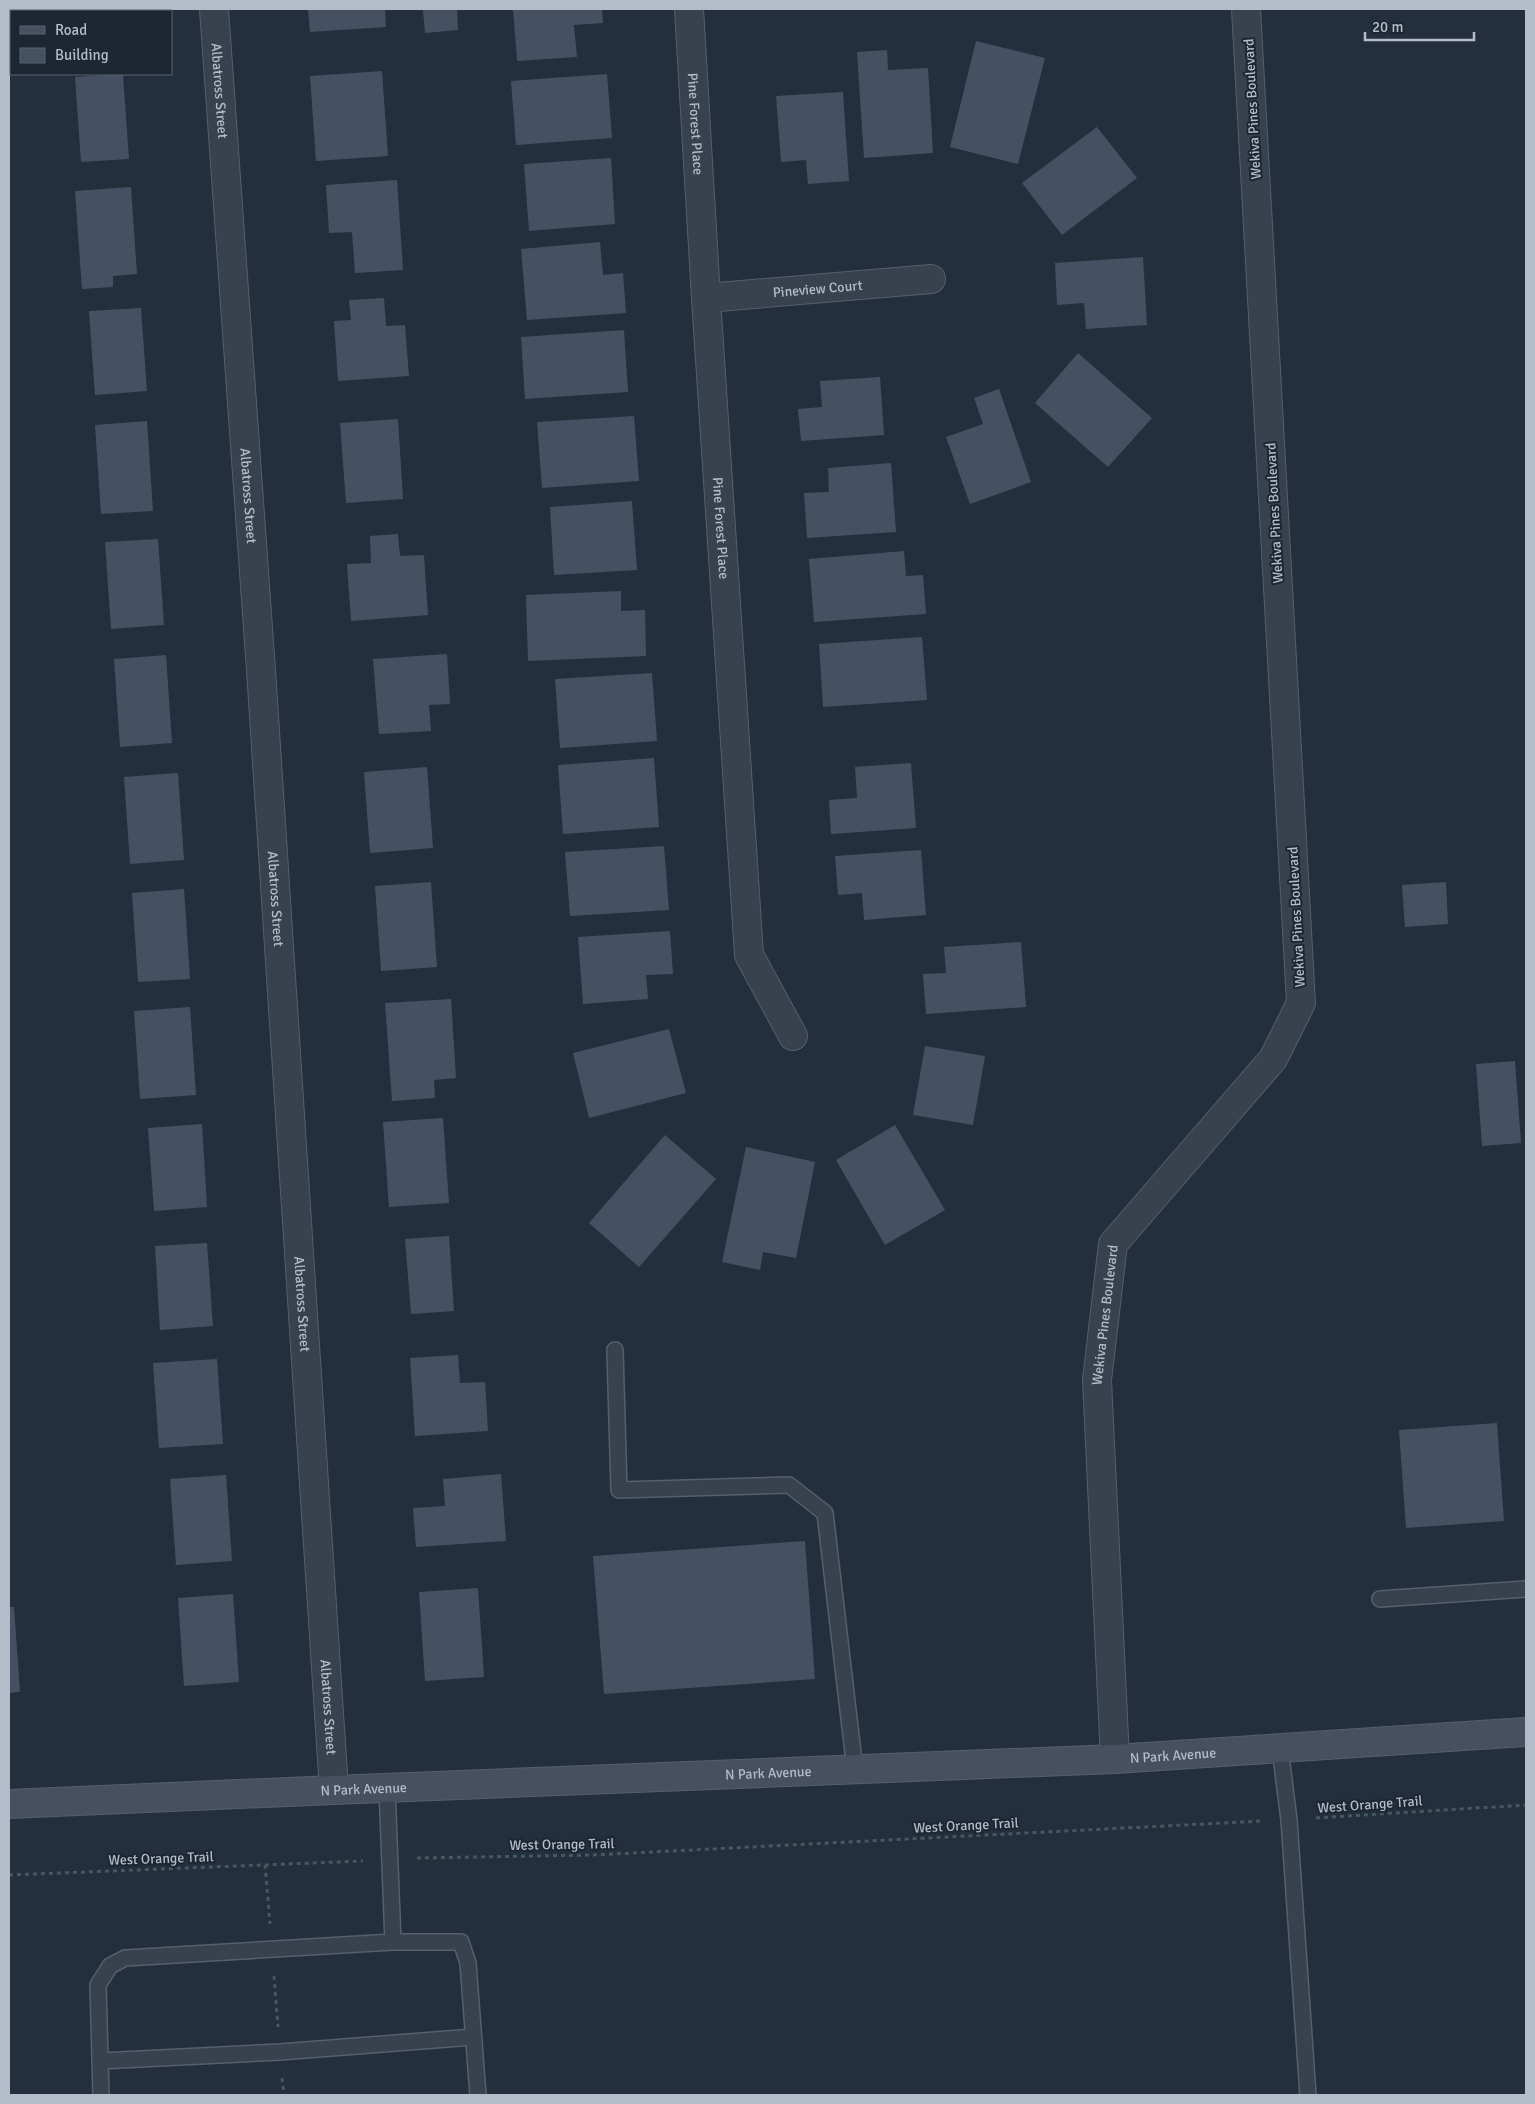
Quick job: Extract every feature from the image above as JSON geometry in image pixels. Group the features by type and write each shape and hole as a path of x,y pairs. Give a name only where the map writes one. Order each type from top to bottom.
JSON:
{"main road":[{"name":"N Park Avenue","path":"9,1804 1115,1760 1526,1732"}],"street":[{"name":"Albatross Street","path":"214,9 262,680 334,1790"},
{"name":"Pine Forest Place","path":"689,9 749,955 793,1036"},
{"name":"Wekiva Pines Boulevard","path":"1115,1760 1097,1380 1113,1244 1274,1058 1301,1003 1246,9"},
{"name":"Pineview Court","path":"706,298 932,279"}],"lane":[{"path":"615,1350 619,1490 789,1485 826,1514 856,1770"},
{"path":"1380,1599 1526,1589"},
{"path":"1280,1748 1289,1820 1308,2095"},
{"path":"387,1788 393,1942"},
{"path":"101,2095 98,1985 110,1966 125,1958 393,1942 461,1942 468,1963 478,2095"},
{"path":"100,2061 280,2052 473,2037"}],"path":[{"name":"West Orange Trail","path":"415,1858 593,1856 1289,1820 1526,1805"},
{"name":"West Orange Trail","path":"9,1875 364,1861"},
{"path":"265,1865 271,1932"},
{"path":"274,1972 279,2030"},
{"path":"282,2073 284,2095"}],"building":[{"path":"64,9 118,9 118,10"},
{"path":"308,9 385,9 386,27 310,32"},
{"path":"457,9 458,30 425,33 423,10"},
{"path":"513,9 602,9 603,23 574,25 577,57 517,61"},
{"path":"976,41 1045,58 1018,164 950,147"},
{"path":"887,50 888,70 928,68 933,153 864,158 857,52"},
{"path":"382,71 388,156 316,161 310,76"},
{"path":"607,74 612,138 516,145 511,81"},
{"path":"123,75 129,159 81,162 75,77"},
{"path":"843,92 849,181 808,184 806,160 781,162 776,96"},
{"path":"1097,127 1137,178 1062,235 1022,183"},
{"path":"611,158 615,224 529,231 524,164"},
{"path":"397,180 403,270 355,273 352,232 329,233 326,185"},
{"path":"131,187 137,274 113,276 113,287 82,289 75,191"},
{"path":"600,242 603,275 623,273 626,313 527,320 521,249"},
{"path":"1143,257 1147,325 1086,329 1084,303 1057,305 1055,263"},
{"path":"384,298 386,326 405,325 409,376 338,381 334,321 351,320 349,300"},
{"path":"141,308 147,391 95,395 89,311"},
{"path":"624,330 628,392 525,399 521,337"},
{"path":"1078,353 1152,418 1108,467 1035,403"},
{"path":"880,377 884,435 801,441 798,409 822,407 820,381"},
{"path":"999,389 1031,482 970,504 946,437 983,424 974,398"},
{"path":"634,416 639,481 542,488 537,422"},
{"path":"398,419 403,499 346,503 340,423"},
{"path":"147,421 153,511 101,514 95,425"},
{"path":"891,463 896,532 807,538 804,493 829,492 828,468"},
{"path":"632,501 637,570 554,575 550,507"},
{"path":"398,534 400,556 424,555 428,615 351,621 347,564 371,563 370,536"},
{"path":"158,539 164,625 111,629 105,542"},
{"path":"904,551 906,576 923,575 926,614 814,622 809,559"},
{"path":"621,591 621,611 645,610 646,656 528,661 526,595"},
{"path":"922,637 927,700 823,707 819,644"},
{"path":"447,654 450,704 429,705 431,731 379,734 373,659"},
{"path":"166,655 172,743 120,747 114,659"},
{"path":"652,673 657,741 560,748 555,679"},
{"path":"654,758 659,827 563,834 558,765"},
{"path":"911,763 916,828 831,834 829,800 857,798 855,767"},
{"path":"427,767 433,848 370,853 364,772"},
{"path":"178,773 184,860 130,864 124,777"},
{"path":"664,846 669,910 570,916 565,852"},
{"path":"921,850 926,915 864,920 862,893 838,895 835,856"},
{"path":"431,882 437,967 381,971 375,886"},
{"path":"1446,882 1448,924 1405,927 1402,885"},
{"path":"184,889 190,979 138,982 132,893"},
{"path":"670,931 673,974 646,975 648,999 583,1004 578,937"},
{"path":"1021,942 1026,1007 926,1014 923,974 946,973 944,947"},
{"path":"451,999 456,1078 434,1080 435,1098 392,1101 385,1003"},
{"path":"190,1007 196,1095 140,1099 134,1011"},
{"path":"669,1029 686,1093 589,1118 573,1053"},
{"path":"925,1046 985,1056 973,1125 913,1115"},
{"path":"1515,1061 1521,1143 1482,1146 1476,1064"},
{"path":"443,1118 449,1203 389,1207 383,1122"},
{"path":"202,1124 207,1207 154,1211 148,1128"},
{"path":"895,1125 945,1210 885,1245 836,1160"},
{"path":"665,1135 716,1179 639,1267 589,1223"},
{"path":"746,1147 815,1162 796,1258 763,1252 760,1270 722,1262"},
{"path":"449,1236 454,1311 411,1314 405,1239"},
{"path":"207,1243 213,1326 160,1330 155,1246"},
{"path":"458,1355 460,1383 485,1382 488,1431 415,1436 410,1358"},
{"path":"217,1359 223,1444 159,1448 153,1363"},
{"path":"1497,1423 1504,1521 1406,1528 1399,1430"},
{"path":"501,1474 506,1541 416,1547 413,1508 445,1506 443,1479"},
{"path":"226,1475 232,1561 176,1565 170,1479"},
{"path":"805,1541 815,1679 604,1694 593,1556"},
{"path":"478,1588 484,1677 425,1681 419,1592"},
{"path":"233,1594 239,1682 184,1686 178,1598"},
{"path":"9,1607 14,1607 20,1692 9,1693"}]}
